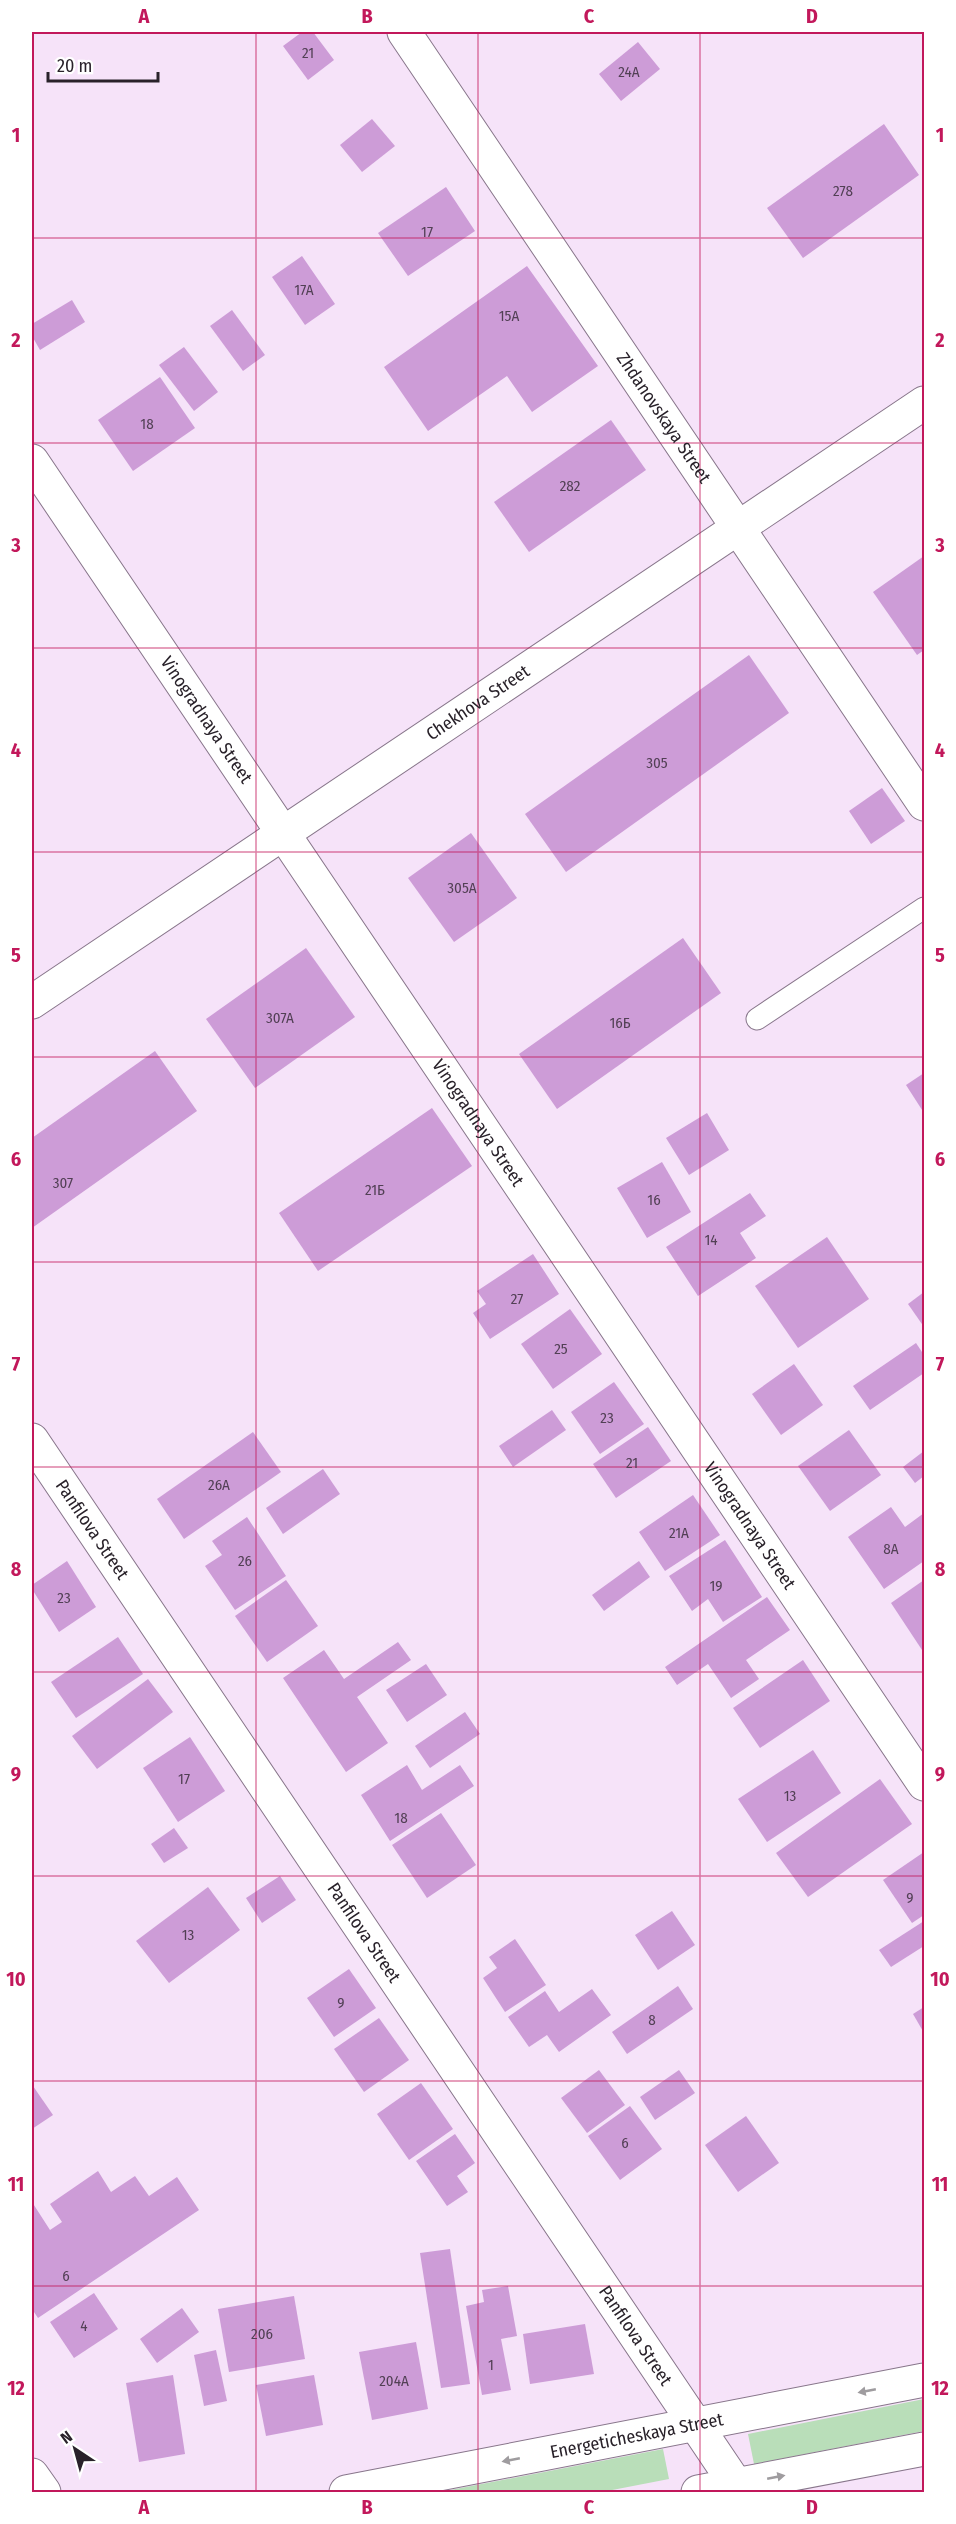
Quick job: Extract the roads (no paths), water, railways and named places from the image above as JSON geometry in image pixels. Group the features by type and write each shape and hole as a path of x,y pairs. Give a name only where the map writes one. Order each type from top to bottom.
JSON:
{"street":[{"name":"Zhdanovskaya Street","path":"404,32 924,804"},
{"name":"Chekhova Street","path":"32,1002 924,403"},
{"name":"Vinogradnaya Street","path":"32,461 924,1784"},
{"name":"Panfilova Street","path":"37,1460 739,2489"},
{"name":"Energeticheskaya Street","path":"346,2493 924,2380"},
{"path":"698,2493 739,2489 924,2449"},
{"path":"32,2475 44,2493"}],"lane":[{"path":"757,1019 924,908"}]}
